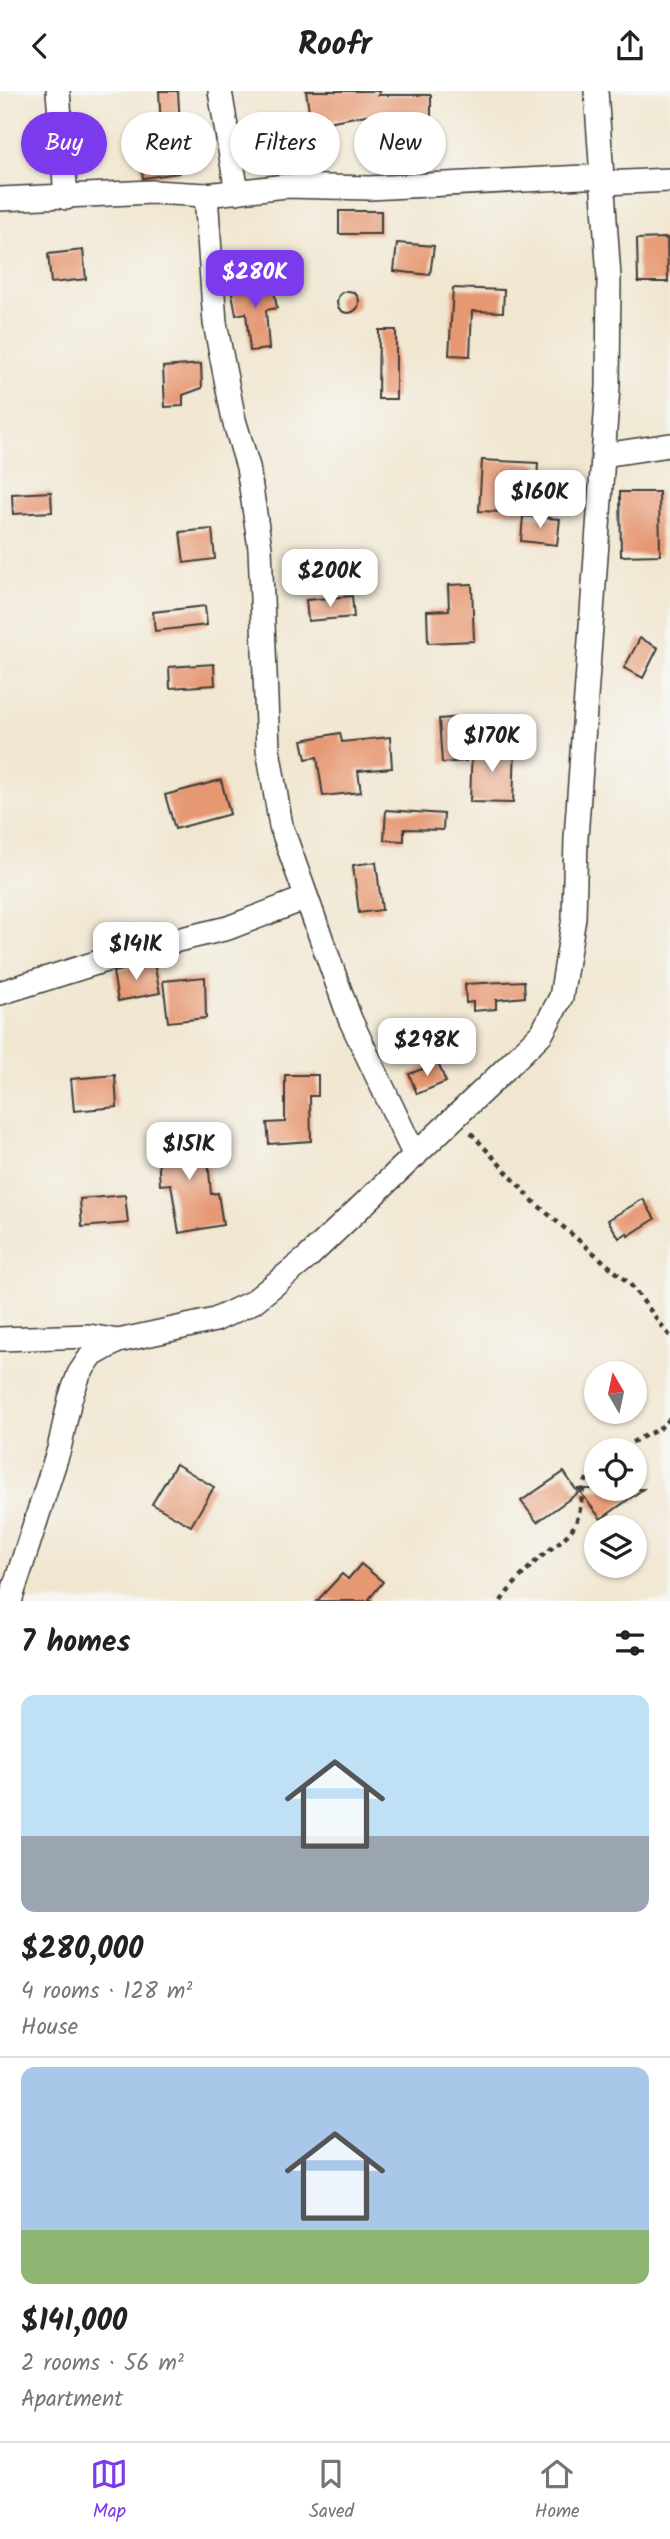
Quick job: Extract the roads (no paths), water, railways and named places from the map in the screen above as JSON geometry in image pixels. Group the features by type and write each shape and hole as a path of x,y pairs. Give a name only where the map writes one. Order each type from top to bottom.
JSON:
{"street":[{"path":"58,91 66,198"},
{"path":"220,91 237,192"},
{"path":"10,1601 59,1448 70,1399 79,1374 91,1356 118,1341 215,1320 253,1302 307,1258 542,1033 561,997 574,918 576,838 608,387 609,277 596,91"},
{"path":"0,199 152,192 206,195 286,186 369,188 670,180"},
{"path":"206,195 217,335 234,421 247,467 260,548 268,749 281,826 350,1019 415,1156"},
{"path":"604,455 670,445"},
{"path":"0,993 144,948 228,928 306,898"},
{"path":"0,1339 89,1336 118,1341"}]}
